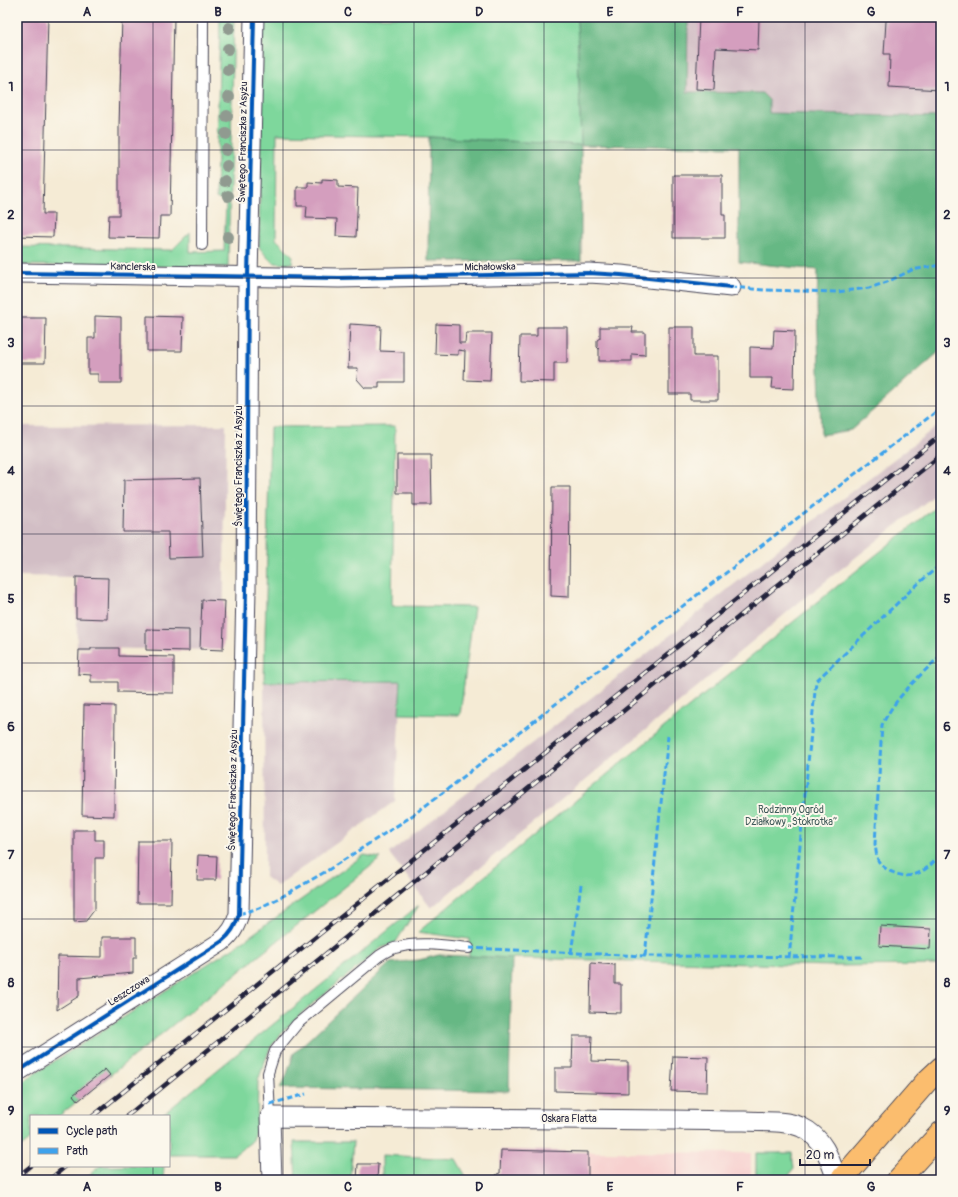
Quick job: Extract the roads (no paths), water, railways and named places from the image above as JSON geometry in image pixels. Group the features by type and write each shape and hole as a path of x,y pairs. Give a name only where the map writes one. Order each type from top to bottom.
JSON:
{"main road":[{"path":"841,1180 926,1082 941,1068"},
{"path":"898,1180 941,1133"}],"street":[{"name":"Świętego Franciszka z Asyżu","path":"239,914 246,589 248,277 254,17"},
{"name":"Kanclerska","path":"17,273 248,277"},
{"name":"Michałowska","path":"248,277 348,278 589,273 731,287"},
{"name":"Leszczowa","path":"17,1072 221,942 236,926 239,914"},
{"path":"270,1117 272,1180"},
{"name":"Oskara Flatta","path":"270,1117 627,1119 784,1123 802,1127 822,1144 828,1154 837,1180"}],"lane":[{"path":"202,245 203,17"},
{"path":"270,1117 268,1073 270,1062 275,1051 286,1036 311,1012 379,956 389,950 400,946 412,945 469,948"}],"railway":[{"path":"94,1115 941,435"},
{"path":"128,1115 768,593 941,455"},
{"path":"17,1177 30,1167"},
{"path":"49,1180 65,1167"}],"park label":[{"name":"Rodzinny Ogród Działkowy „Stokrotka”","path":"791,816"}]}
